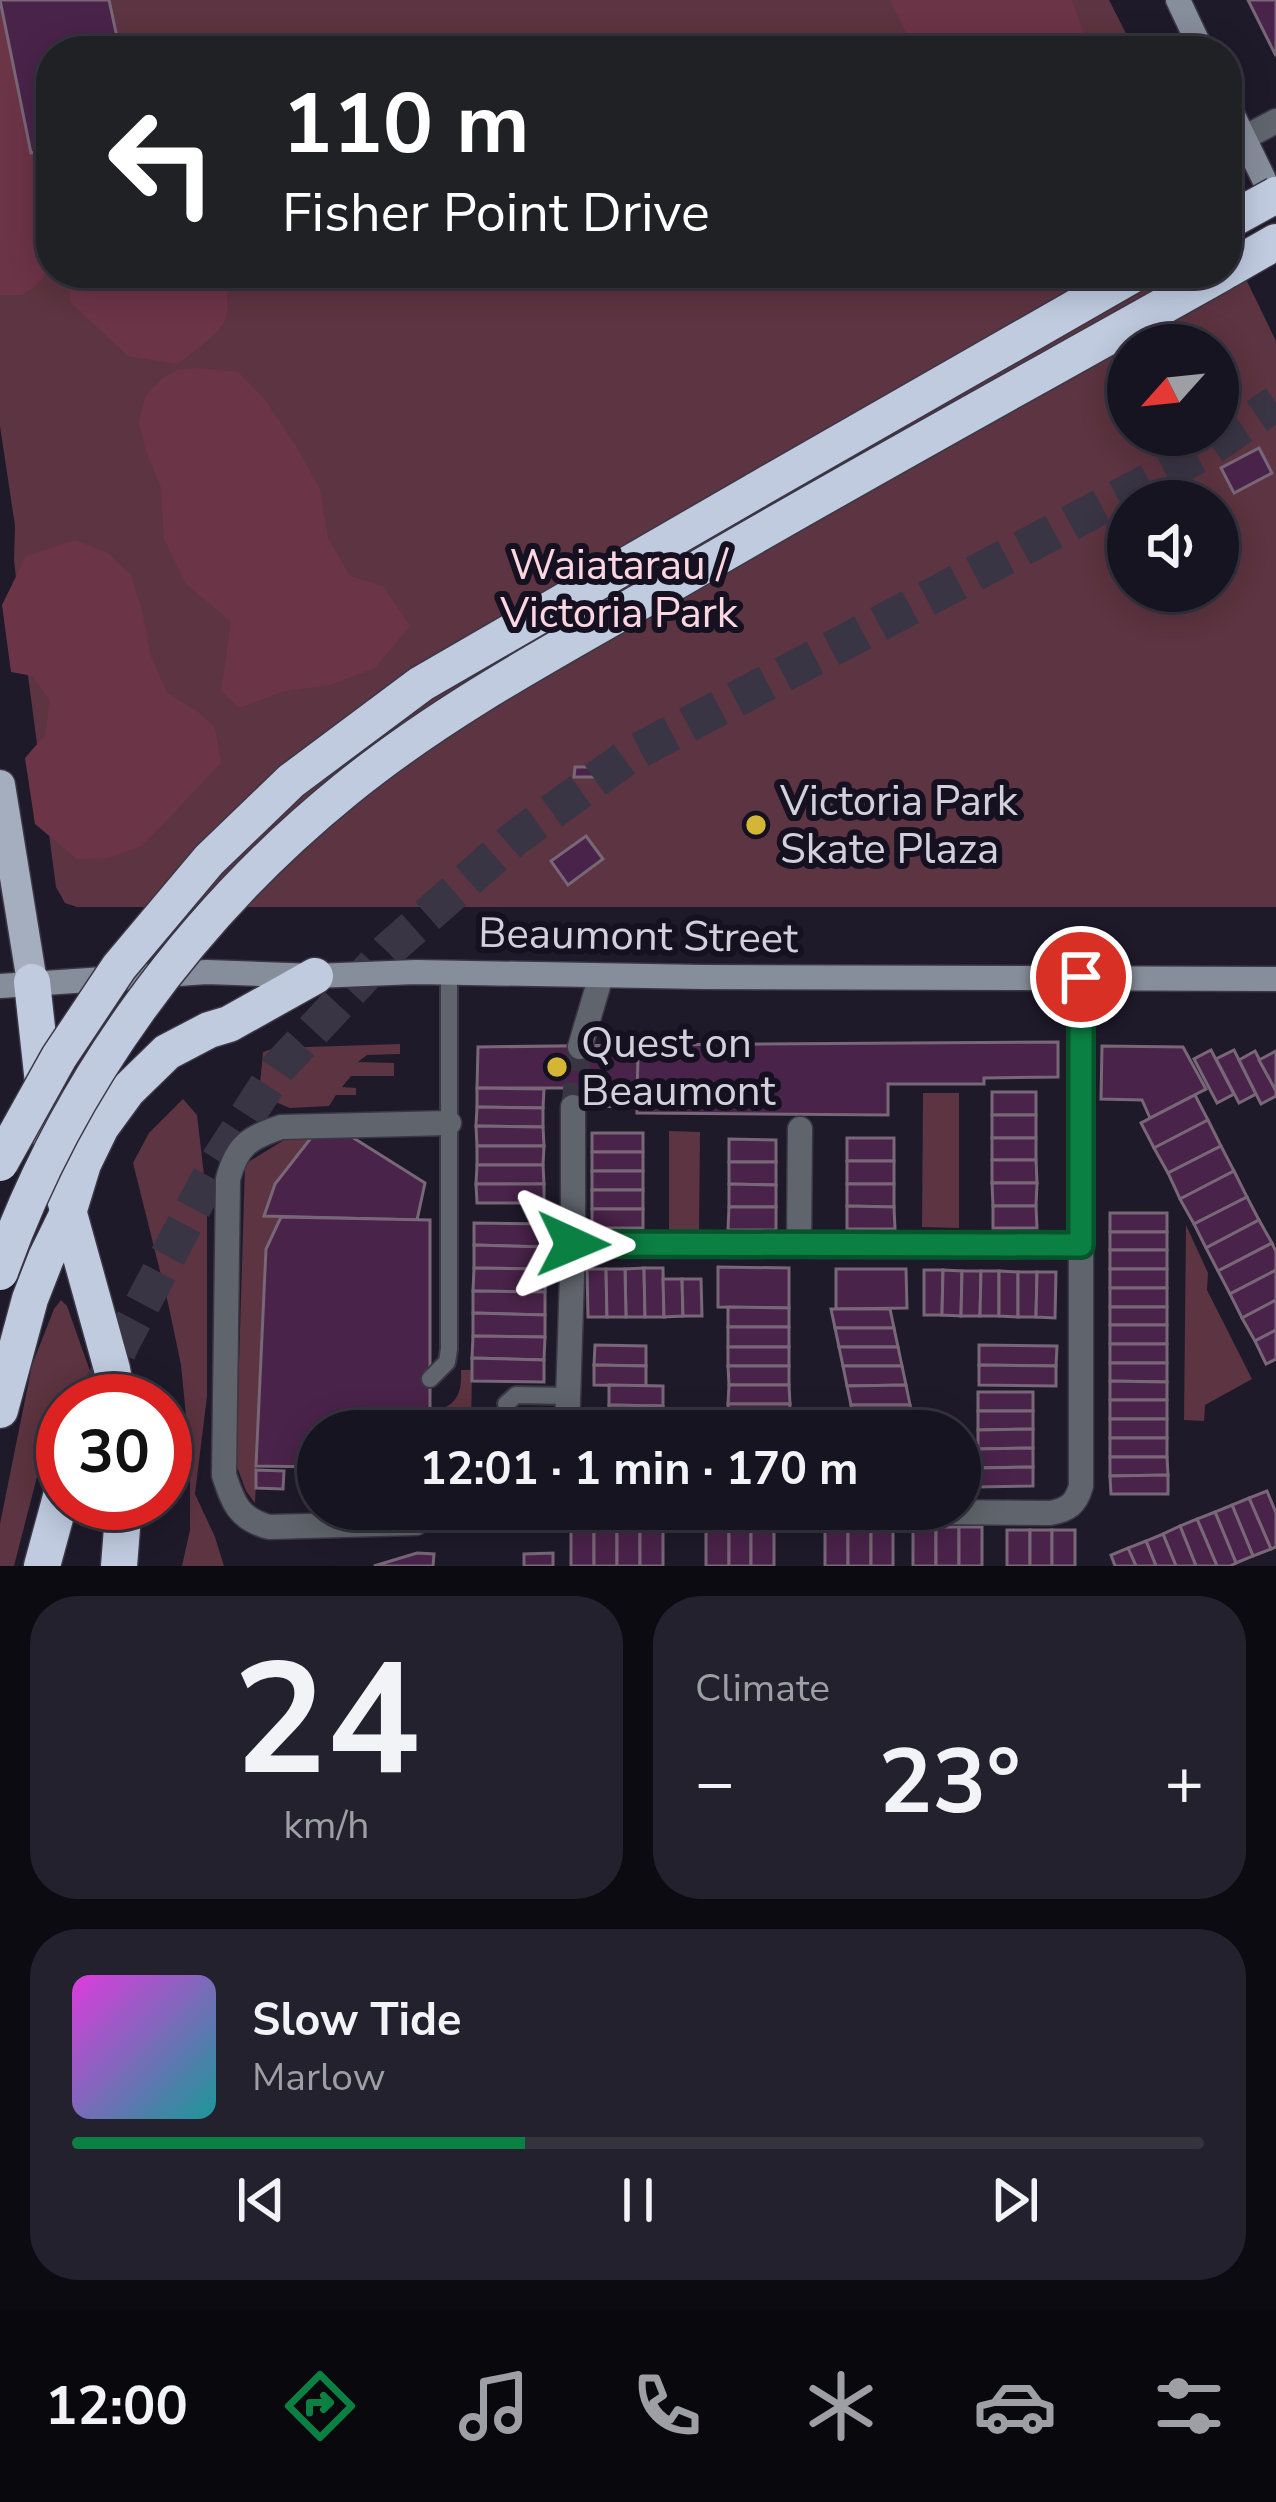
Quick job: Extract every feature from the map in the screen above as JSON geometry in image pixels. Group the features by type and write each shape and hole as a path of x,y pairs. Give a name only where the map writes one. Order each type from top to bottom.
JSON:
{"highway":[{"path":"1242,214 1276,195"},
{"path":"1242,262 1276,242"},
{"path":"0,1163 59,1057 119,967 209,860 291,781 421,684 1110,288"},
{"path":"0,1272 58,1137 159,981 268,856 346,788 472,700 1196,288"},
{"path":"0,1410 30,1299 101,1127 144,1072 167,1052 315,976"},
{"path":"16,984 66,1205 113,1374"},
{"path":"42,1566 52,1530"},
{"path":"119,1566 122,1530"}],"main road":[{"path":"1178,0 1195,36"},
{"path":"1242,134 1276,204"},
{"path":"0,785 16,984"},
{"name":"Beaumont Street","path":"16,984 207,972 1276,979"}],"street":[{"path":"1244,138 1276,121"},
{"path":"580,1047 602,976"},
{"path":"981,1511 1062,1511 1072,1506 1081,1486 1081,977"},
{"path":"568,1410 573,1107"},
{"path":"297,1526 251,1522 233,1502 224,1475 228,1179 233,1160 251,1139 281,1127 449,1123"},
{"path":"799,1244 800,1129"},
{"path":"573,1244 1081,1245"}],"lane":[{"path":"430,1379 447,1362 449,1349 449,972"},
{"path":"0,1146 28,1154 51,1176 66,1205"},
{"path":"506,1404 516,1395 568,1396"}],"green space":[{"name":"Waiatarau / Victoria Park","path":"0,0 1109,0 1127,36 36,36 36,288 1242,288 1242,271 1276,341 1276,907 77,907 65,903 56,887 14,560 15,526 0,426"},
{"path":"400,1044 400,1054 367,1055 358,1062 394,1063 394,1076 351,1076 342,1087 356,1088 356,1095 336,1095 329,1106 290,1108 259,1095 263,1052"},
{"path":"923,1093 959,1093 959,1228 922,1227"},
{"path":"183,1099 197,1115 207,1201 207,1396 195,1494 224,1566 182,1566 192,1530 192,1374 182,1374 133,1163 149,1133"},
{"path":"669,1131 700,1132 699,1230 669,1230"},
{"path":"310,1139 275,1184 264,1215 281,1217 266,1249 255,1503 236,1464 245,1164 284,1140"},
{"path":"1186,1225 1208,1273 1207,1290 1252,1379 1205,1405 1204,1421 1184,1420"},
{"path":"61,1300 67,1306 90,1374 36,1374 36,1481 14,1566 0,1566 0,1524 32,1365"},
{"path":"461,1370 472,1370 471,1410 438,1410 451,1403 460,1387"}],"shaded area":[{"path":"890,0 1072,0 1085,36 908,36"},
{"path":"0,6 31,153 36,152 36,285 23,295 0,295"},
{"path":"70,288 228,288 221,327 177,364 128,356 70,302"},
{"path":"177,370 238,372 263,397 320,489 328,538 350,576 383,586 410,626 375,668 331,685 285,691 239,708 221,691 231,622 186,584 164,539 161,488 139,422 145,397 162,378"},
{"path":"75,540 108,553 131,575 150,654 167,693 215,728 221,763 142,846 109,858 77,859 35,824 25,758 45,735 50,701 33,676 11,672 2,605 26,556"}],"building":[{"path":"0,0 109,0 117,36 36,36 36,152 31,153"},
{"path":"1248,0 1276,0 1276,56"},
{"path":"1259,448 1272,473 1239,490 1239,480 1227,480 1221,468"},
{"path":"575,767 597,767 597,777 574,777"},
{"path":"586,836 603,859 568,885 551,861"},
{"path":"1058,1042 1058,1077 984,1078 984,1084 888,1084 888,1115 637,1113 638,1045"},
{"name":"Quest on Beaumont","path":"638,1045 637,1106 567,1107 566,1088 477,1088 478,1047"},
{"path":"1102,1046 1183,1047 1206,1089 1150,1118 1142,1100 1101,1099"},
{"path":"1211,1050 1234,1094 1217,1103 1194,1059"},
{"path":"1234,1050 1256,1094 1239,1103 1216,1059"},
{"path":"1255,1051 1276,1091 1276,1096 1261,1104 1239,1060"},
{"path":"1276,1051 1276,1091 1259,1060"},
{"path":"477,1088 544,1089 543,1108 477,1107"},
{"path":"992,1092 1036,1092 1036,1115 992,1115"},
{"path":"1195,1095 1208,1120 1154,1148 1141,1123"},
{"path":"477,1107 543,1108 543,1127 476,1126"},
{"path":"992,1115 1036,1115 1036,1138 992,1138"},
{"path":"325,1120 425,1183 417,1220 264,1216 275,1184"},
{"path":"1208,1120 1221,1146 1168,1173 1154,1148"},
{"path":"476,1126 543,1127 544,1146 477,1146"},
{"path":"592,1133 643,1133 643,1152 592,1152"},
{"path":"847,1138 894,1138 894,1161 847,1161"},
{"path":"992,1138 1036,1138 1036,1160 992,1160"},
{"path":"729,1139 776,1140 776,1162 729,1162"},
{"path":"477,1146 544,1146 543,1165 477,1165"},
{"path":"1221,1146 1234,1171 1180,1199 1168,1173"},
{"path":"592,1152 643,1152 643,1171 592,1171"},
{"path":"992,1160 1036,1160 1037,1183 992,1183"},
{"path":"847,1161 894,1161 894,1184 847,1184"},
{"path":"729,1162 776,1162 776,1185 729,1184"},
{"path":"477,1165 543,1165 544,1184 476,1184"},
{"path":"592,1171 643,1171 643,1190 592,1190"},
{"path":"1234,1171 1247,1197 1194,1224 1180,1199"},
{"path":"992,1183 1037,1183 1036,1206 993,1206"},
{"path":"476,1184 544,1184 544,1203 477,1203"},
{"path":"729,1184 776,1185 776,1207 729,1207"},
{"path":"847,1184 894,1184 894,1207 847,1206"},
{"path":"592,1190 643,1190 643,1209 592,1209"},
{"path":"1247,1197 1259,1220 1206,1248 1194,1224"},
{"path":"847,1206 894,1207 895,1229 847,1229"},
{"path":"993,1206 1036,1206 1037,1228 993,1228"},
{"path":"729,1207 776,1207 776,1230 728,1230"},
{"path":"592,1209 643,1209 643,1228 592,1228"},
{"path":"1110,1213 1167,1213 1167,1232 1110,1232"},
{"path":"281,1217 430,1220 430,1410 297,1410 297,1467 256,1466 266,1249"},
{"path":"1259,1220 1272,1243 1218,1271 1206,1248"},
{"path":"474,1223 546,1224 546,1247 474,1245"},
{"path":"1110,1232 1167,1232 1167,1250 1110,1250"},
{"path":"1272,1243 1276,1270 1230,1294 1218,1271"},
{"path":"474,1245 546,1247 546,1269 474,1268"},
{"path":"1110,1250 1167,1250 1167,1269 1110,1269"},
{"path":"718,1267 789,1268 789,1308 718,1307"},
{"path":"474,1268 546,1269 545,1292 473,1291"},
{"path":"644,1268 645,1317 626,1317 625,1269"},
{"path":"644,1268 663,1268 664,1317 645,1317"},
{"path":"587,1269 606,1269 607,1317 588,1317"},
{"path":"606,1269 625,1269 626,1317 607,1317"},
{"path":"836,1269 906,1269 907,1308 836,1309"},
{"path":"1110,1269 1167,1269 1167,1288 1110,1288"},
{"path":"924,1270 943,1270 942,1315 924,1315"},
{"path":"943,1270 962,1271 961,1316 942,1315"},
{"path":"1276,1270 1276,1300 1242,1318 1230,1294"},
{"path":"962,1271 981,1271 980,1316 961,1316"},
{"path":"981,1271 999,1271 999,1316 980,1316"},
{"path":"999,1271 1018,1272 1018,1317 999,1316"},
{"path":"1018,1272 1037,1272 1036,1317 1018,1317"},
{"path":"1037,1272 1056,1272 1055,1318 1036,1317"},
{"path":"663,1279 682,1279 683,1316 664,1317"},
{"path":"682,1279 701,1279 702,1316 683,1316"},
{"path":"1110,1288 1167,1288 1167,1307 1110,1307"},
{"path":"473,1291 545,1292 545,1315 473,1313"},
{"path":"1276,1300 1276,1330 1255,1341 1242,1318"},
{"path":"728,1307 789,1308 789,1327 728,1327"},
{"path":"1110,1307 1167,1307 1167,1325 1110,1325"},
{"path":"831,1309 890,1309 894,1328 835,1328"},
{"path":"473,1313 545,1315 545,1337 473,1336"},
{"path":"1110,1325 1167,1325 1167,1344 1110,1344"},
{"path":"728,1327 789,1327 789,1347 728,1347"},
{"path":"835,1328 894,1328 898,1347 839,1347"},
{"path":"1276,1330 1276,1359 1266,1364 1255,1341"},
{"path":"473,1336 545,1337 544,1360 472,1358"},
{"path":"1110,1344 1167,1344 1167,1363 1110,1363"},
{"path":"595,1345 646,1346 646,1366 594,1365"},
{"path":"979,1345 1057,1346 1056,1366 979,1365"},
{"path":"728,1347 789,1347 789,1366 728,1366"},
{"path":"839,1347 898,1347 902,1366 843,1366"},
{"path":"472,1358 544,1360 544,1382 472,1381"},
{"path":"1110,1363 1167,1363 1167,1382 1110,1381"},
{"path":"594,1365 646,1366 646,1386 594,1385"},
{"path":"979,1365 1056,1366 1056,1386 979,1385"},
{"path":"728,1366 789,1366 789,1385 729,1385"},
{"path":"843,1366 902,1366 906,1385 847,1386"},
{"path":"1110,1381 1167,1382 1167,1400 1110,1400"},
{"path":"609,1385 663,1386 663,1406 609,1405"},
{"path":"729,1385 789,1385 790,1404 728,1404"},
{"path":"906,1385 910,1405 851,1405 847,1386"},
{"path":"978,1392 1033,1392 1033,1411 978,1410"},
{"path":"1110,1400 1167,1400 1167,1419 1110,1419"},
{"path":"728,1404 790,1404 790,1410 728,1410"},
{"path":"609,1405 663,1406 663,1410 609,1410"},
{"path":"851,1405 910,1405 911,1410 852,1410"},
{"path":"981,1411 1033,1411 1033,1429 981,1430"},
{"path":"1110,1419 1167,1419 1167,1438 1110,1438"},
{"path":"1033,1429 1033,1448 981,1449 981,1430"},
{"path":"1110,1438 1167,1438 1167,1457 1110,1457"},
{"path":"1033,1448 1033,1467 981,1468 981,1449"},
{"path":"1110,1457 1167,1457 1168,1475 1110,1476"},
{"path":"1033,1467 1033,1486 981,1487 981,1468"},
{"path":"256,1470 284,1471 283,1489 256,1488"},
{"path":"1168,1475 1168,1494 1111,1494 1110,1476"},
{"path":"1267,1491 1276,1513 1276,1547 1271,1549 1249,1498"},
{"path":"1249,1498 1271,1549 1253,1556 1232,1505"},
{"path":"1232,1505 1253,1556 1236,1563 1215,1512"},
{"path":"1215,1512 1236,1563 1230,1566 1217,1566 1197,1519"},
{"path":"1197,1519 1217,1566 1196,1566 1180,1526"},
{"path":"1180,1526 1196,1566 1176,1566 1163,1534"},
{"path":"982,1527 982,1566 959,1566 959,1530"},
{"path":"571,1530 594,1530 594,1566 571,1566"},
{"path":"594,1530 617,1530 617,1566 594,1566"},
{"path":"617,1530 640,1530 640,1566 617,1566"},
{"path":"640,1530 663,1530 663,1566 640,1566"},
{"path":"706,1530 729,1530 729,1566 706,1566"},
{"path":"729,1530 751,1530 751,1566 729,1566"},
{"path":"751,1530 774,1530 774,1566 751,1566"},
{"path":"825,1530 848,1530 848,1566 825,1566"},
{"path":"848,1530 871,1530 871,1566 848,1566"},
{"path":"871,1530 893,1530 893,1566 871,1566"},
{"path":"913,1530 936,1530 936,1566 913,1566"},
{"path":"936,1530 959,1530 959,1566 936,1566"},
{"path":"1007,1530 1030,1530 1030,1566 1007,1566"},
{"path":"1030,1530 1052,1530 1052,1566 1030,1566"},
{"path":"1052,1530 1075,1530 1075,1566 1052,1566"},
{"path":"1163,1534 1176,1566 1156,1566 1146,1541"},
{"path":"1146,1541 1156,1566 1136,1566 1128,1548"},
{"path":"1128,1548 1136,1566 1115,1566 1111,1555"},
{"path":"417,1553 434,1554 433,1566 374,1566"},
{"path":"553,1553 553,1566 524,1566 524,1554"}],"tunnel":[{"path":"108,1374 217,1163 278,1068 387,951 514,839 630,755 1203,453 1276,403"},
{"path":"573,1107 580,1047"}],"place":[{"name":"Victoria Park Skate Plaza","path":"756,825"},
{"name":"Quest on Beaumont","path":"557,1067"}],"route":[{"path":"573,1244 1081,1245 1081,977"}]}
